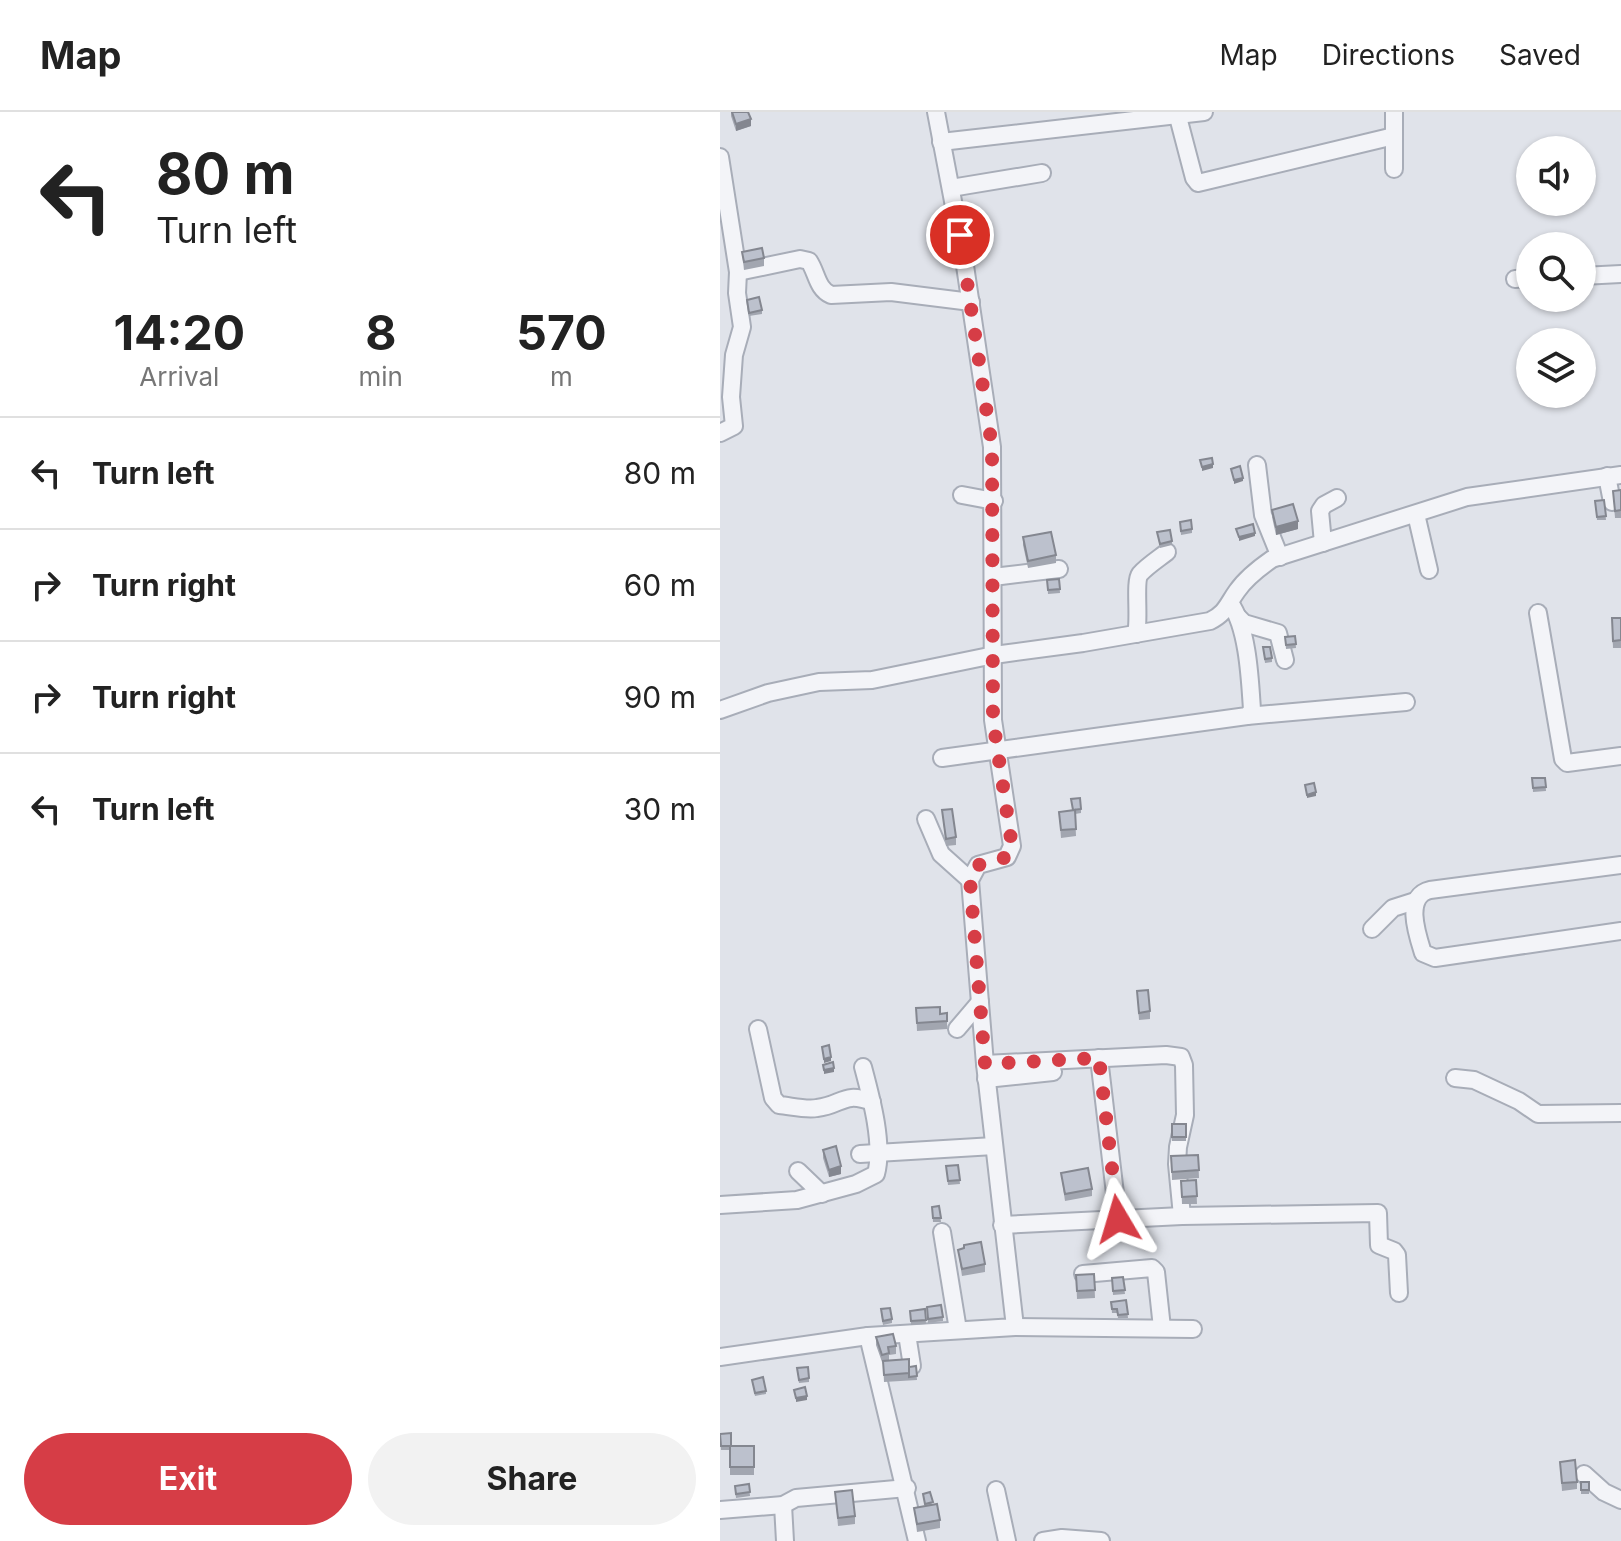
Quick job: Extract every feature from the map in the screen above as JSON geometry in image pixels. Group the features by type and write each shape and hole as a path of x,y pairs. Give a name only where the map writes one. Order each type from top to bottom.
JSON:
{"street":[{"path":"936,112 971,302 992,447 993,720 1011,852 1007,857 978,865 970,880 986,1072 1015,1327"},
{"path":"941,142 1204,112"},
{"path":"1394,112 1394,169"},
{"path":"1178,117 1198,183 1394,136"},
{"path":"720,157 731,267 742,327 734,355 731,397 734,426 720,433"},
{"path":"951,188 1042,173"},
{"path":"731,267 800,259 809,261 824,292 831,295 891,292 971,302"},
{"path":"1596,275 1621,274"},
{"path":"1257,465 1263,515 1280,557"},
{"path":"1247,716 1252,710 1251,700 1243,638 1234,610 1237,590 1257,569 1280,557 1467,497 1614,475 1612,502"},
{"path":"962,495 994,501"},
{"path":"1323,543 1320,511 1337,498"},
{"path":"1416,514 1429,570"},
{"path":"1136,634 1139,613 1136,581 1141,573 1167,552"},
{"path":"993,577 1059,569"},
{"path":"720,710 793,687 819,682 872,680 994,655 1136,634 1210,621 1234,610"},
{"path":"1234,610 1244,623 1278,633 1285,660"},
{"path":"1538,613 1563,759 1567,763 1621,756"},
{"path":"942,758 1247,716 1406,702"},
{"path":"926,819 941,854 970,880"},
{"path":"1372,929 1393,908 1415,901 1421,892 1621,865"},
{"path":"1415,901 1423,953 1435,958 1621,931"},
{"path":"957,1029 980,1002"},
{"path":"758,1029 773,1098 779,1105 817,1108 848,1097 872,1102"},
{"path":"986,1072 1099,1058 1181,1057 1184,1065 1185,1115 1177,1164 1182,1216"},
{"path":"1099,1058 1118,1219"},
{"path":"720,1205 797,1200 856,1184 876,1174 878,1152 872,1102 863,1067"},
{"path":"986,1072 1053,1072"},
{"path":"1455,1078 1474,1080 1519,1101 1538,1114 1621,1113"},
{"path":"860,1154 994,1146"},
{"path":"798,1171 822,1194"},
{"path":"1002,1225 1182,1216 1379,1213 1379,1244 1396,1253 1399,1293"},
{"path":"942,1232 958,1330"},
{"path":"1083,1274 1152,1268 1156,1272 1162,1328"},
{"path":"720,1357 868,1336 958,1330 1015,1327 1193,1329"},
{"path":"907,1334 912,1366"},
{"path":"868,1336 907,1488 917,1541"},
{"path":"1584,1474 1604,1492 1621,1500"},
{"path":"720,1510 783,1505 796,1498 907,1488"},
{"path":"996,1490 1007,1541"},
{"path":"783,1505 785,1541"},
{"path":"1043,1541 1062,1538 1101,1541"}],"building":[{"path":"732,112 748,112 751,119 736,124"},
{"path":"762,248 764,258 744,262 742,252"},
{"path":"759,297 762,310 749,313 747,300"},
{"path":"1212,458 1213,464 1202,467 1200,460"},
{"path":"1240,466 1243,478 1234,480 1231,469"},
{"path":"1621,490 1621,510 1615,511 1613,491"},
{"path":"1604,500 1606,516 1597,517 1595,501"},
{"path":"1293,504 1298,521 1276,527 1272,510"},
{"path":"1191,520 1192,529 1181,531 1180,522"},
{"path":"1253,524 1255,533 1239,537 1236,529"},
{"path":"1170,530 1172,541 1160,544 1157,532"},
{"path":"1051,532 1056,555 1028,561 1023,537"},
{"path":"1059,579 1060,589 1048,590 1047,580"},
{"path":"1612,618 1621,618 1621,640 1613,641"},
{"path":"1295,636 1296,644 1286,645 1285,637"},
{"path":"1263,647 1270,647 1272,658 1265,659"},
{"path":"1532,778 1545,778 1546,787 1533,788"},
{"path":"1314,783 1316,792 1307,795 1305,785"},
{"path":"1080,798 1081,809 1073,810 1071,799"},
{"path":"952,809 956,837 946,839 942,810"},
{"path":"1075,810 1076,829 1061,830 1059,812"},
{"path":"1148,990 1150,1011 1139,1013 1137,991"},
{"path":"940,1007 940,1014 947,1013 947,1021 917,1023 916,1008"},
{"path":"829,1045 831,1057 824,1059 822,1047"},
{"path":"833,1062 834,1068 824,1070 823,1065"},
{"path":"1172,1124 1186,1124 1186,1137 1172,1137"},
{"path":"836,1146 841,1166 829,1170 823,1150"},
{"path":"1198,1155 1199,1170 1172,1172 1171,1156"},
{"path":"958,1165 960,1180 948,1181 946,1166"},
{"path":"1088,1168 1092,1189 1065,1194 1061,1173"},
{"path":"1196,1180 1197,1196 1182,1197 1181,1181"},
{"path":"939,1206 941,1218 933,1218 932,1207"},
{"path":"981,1242 985,1264 962,1269 958,1250 964,1245"},
{"path":"1094,1274 1095,1290 1077,1291 1076,1275"},
{"path":"1123,1277 1125,1290 1113,1291 1112,1278"},
{"path":"1126,1300 1128,1314 1118,1315 1117,1309 1112,1309 1111,1302"},
{"path":"941,1305 943,1317 928,1319 927,1307"},
{"path":"890,1308 892,1319 883,1321 881,1309"},
{"path":"925,1309 926,1320 911,1321 910,1311"},
{"path":"893,1334 896,1346 888,1347 889,1353 882,1355 876,1337"},
{"path":"909,1359 909,1373 884,1375 883,1361"},
{"path":"916,1366 917,1376 909,1377 909,1367"},
{"path":"808,1367 809,1378 799,1380 797,1368"},
{"path":"763,1377 766,1391 755,1393 752,1380"},
{"path":"805,1387 807,1396 796,1398 794,1390"},
{"path":"731,1433 731,1446 721,1446 720,1434"},
{"path":"730,1446 754,1446 754,1467 730,1467"},
{"path":"1575,1460 1577,1482 1562,1483 1560,1462"},
{"path":"1581,1482 1589,1482 1589,1490 1581,1490"},
{"path":"749,1484 750,1492 736,1494 735,1486"},
{"path":"852,1490 855,1516 838,1518 835,1492"},
{"path":"930,1492 933,1502 925,1504 923,1494"},
{"path":"937,1504 940,1520 917,1524 914,1508"}],"route":[{"path":"960,235 992,447 993,720 1012,846 1007,857 978,865 970,880 985,1064 1099,1058 1118,1219"}]}
